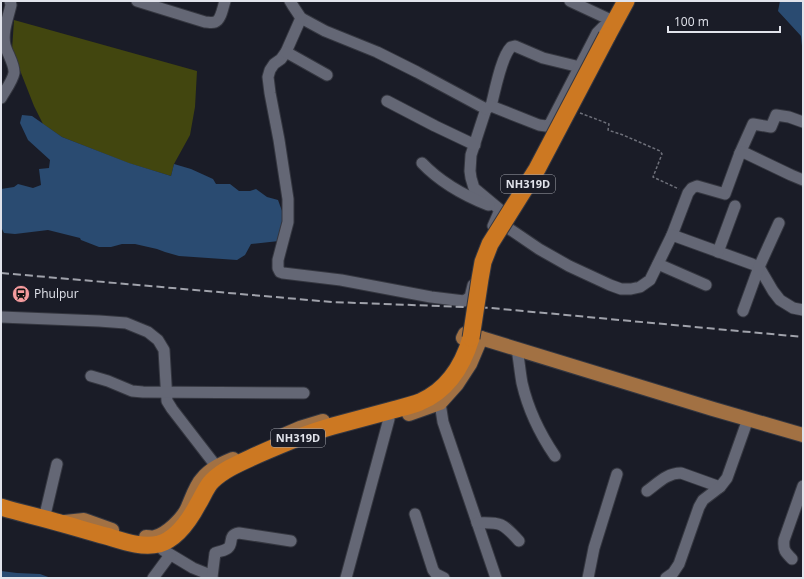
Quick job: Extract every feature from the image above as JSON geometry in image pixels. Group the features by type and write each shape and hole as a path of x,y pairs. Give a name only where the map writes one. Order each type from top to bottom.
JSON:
{"highway":[{"name":"NH319D","path":"1,508 128,543 149,546 161,543 169,540 180,530 191,516 211,482 227,470 269,450 331,426 421,402 442,388 450,380 462,362 467,351 471,338 480,279 490,244 537,169 626,1"}],"main road":[{"path":"51,521 84,520 110,530 133,536 148,538 156,537 168,530 177,522 186,511 201,480 216,466 300,428 430,391 445,375 456,358 465,334 748,420 803,435"},
{"path":"51,521 78,534 105,544 131,551 166,553 199,519 214,489 220,482 230,476 305,442 408,414 435,405 457,384 470,364 481,338"}],"street":[{"path":"1,98 14,72 4,40 5,28 11,5 10,1"},
{"path":"137,1 211,23 216,22 218,19 225,1"},
{"path":"290,1 302,18 325,31 377,52 489,108 539,125 547,125 551,122 599,29 602,27 611,28"},
{"path":"570,1 611,28"},
{"path":"302,18 286,52 274,64 268,76 288,199 288,222 277,265 280,272 341,280 431,297 466,300 470,298 483,246 500,212 494,204 474,188 470,171 472,155 489,108 499,72 508,50 515,46 543,58 580,67"},
{"path":"286,52 327,75"},
{"path":"387,101 435,126 475,144"},
{"path":"511,230 539,249 569,266 610,285 621,289 640,287 650,280 672,235 688,193 692,188 697,186 725,194 740,153 753,124 771,127 776,115 789,117 803,122"},
{"path":"740,153 743,152 803,180"},
{"path":"422,163 430,172 443,182 488,205 494,204"},
{"path":"718,252 735,206"},
{"path":"743,311 759,267 779,223"},
{"path":"672,235 759,267 780,300 793,308 803,310"},
{"path":"658,264 706,285"},
{"path":"1,317 126,323 148,332 158,340 164,350 167,402 216,466"},
{"path":"517,349 522,382 530,408 543,436 555,456"},
{"path":"91,376 132,390 143,392 304,393"},
{"path":"435,405 443,422 496,578"},
{"path":"346,578 388,419"},
{"path":"666,578 673,573 678,564 703,500 720,487 727,478 748,420"},
{"path":"51,521 57,464"},
{"path":"647,491 667,476 676,473 682,473 720,487"},
{"path":"588,578 594,548 617,474"},
{"path":"792,558 783,548 784,540 803,486"},
{"path":"415,514 433,570 436,574 444,578"},
{"path":"477,523 492,522 507,527 519,540"},
{"path":"153,578 166,553 212,577 215,552 227,549 232,536 235,534 239,533 291,541"}],"path":[{"path":"580,113 609,124 608,130 660,151 662,154 653,177 688,193"}],"green space":[{"path":"14,20 197,71 195,107 190,135 174,164 171,176 128,163 62,137 43,124 34,106 12,50"}],"water":[{"path":"780,1 803,1 803,47 801,36 778,11"},
{"path":"22,115 32,116 62,137 129,163 171,176 174,164 191,169 213,179 216,184 230,184 239,191 250,191 256,189 267,197 278,200 285,219 279,241 251,244 245,255 237,260 179,256 135,244 99,247 81,240 80,238 48,230 15,234 4,233 1,227 1,189 14,187 18,184 33,188 41,185 39,169 49,168 50,160 28,140 20,123"},
{"path":"1,571 40,574 51,578 1,578"}],"railway":[{"path":"1,273 332,302 491,308 803,337"}],"place":[{"name":"Phulpur","path":"21,294"}]}
